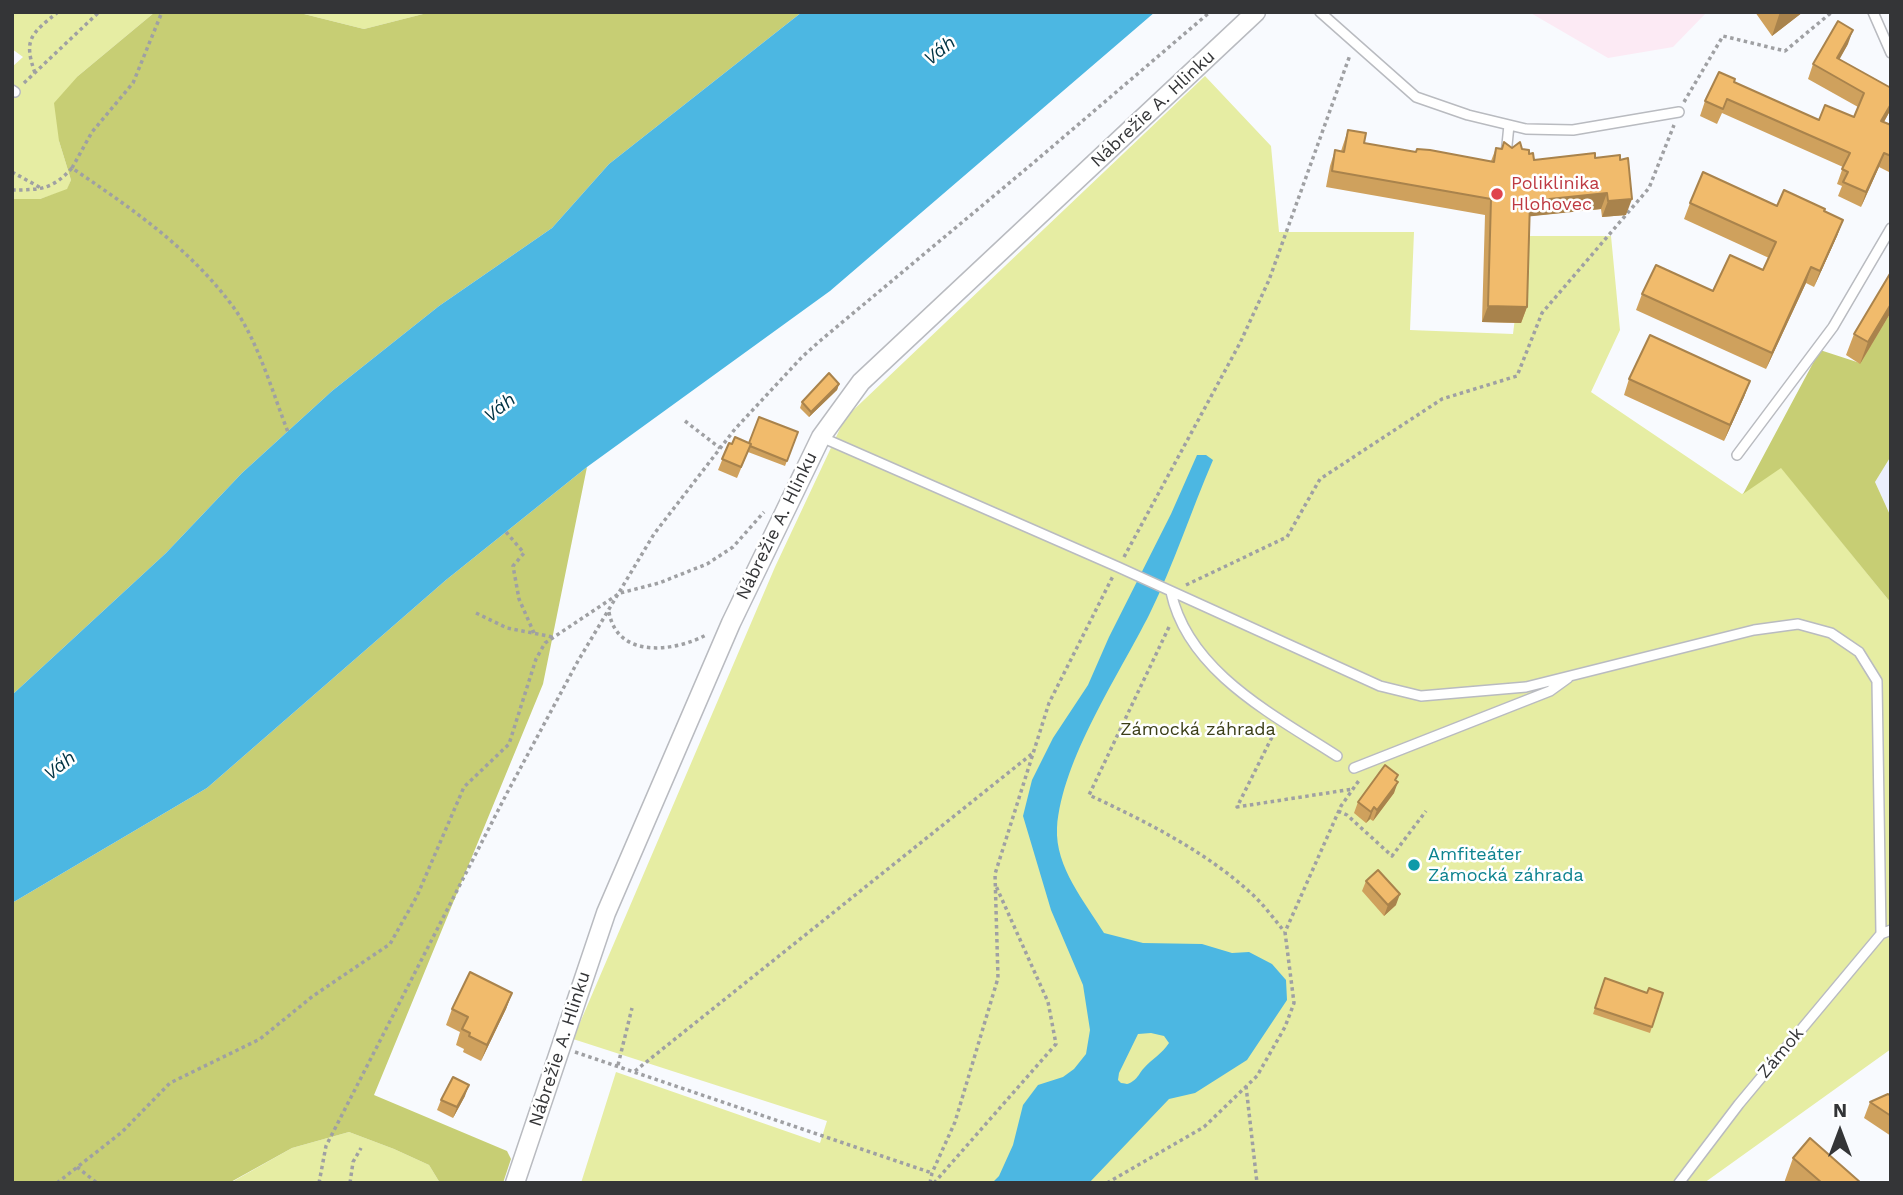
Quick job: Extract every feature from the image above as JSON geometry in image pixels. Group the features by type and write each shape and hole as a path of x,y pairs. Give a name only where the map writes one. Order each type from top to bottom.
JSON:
{"street":[{"name":"Nábrežie A. Hlinku","path":"515,1183 606,913 731,623 821,437 861,382 1256,12"}],"lane":[{"path":"1321,12 1416,97 1468,115 1526,129 1573,130 1679,112"},
{"path":"1873,12 1891,53"},
{"path":"1506,157 1509,125"},
{"path":"1737,455 1833,327 1891,228"},
{"path":"821,437 1380,686 1421,696 1526,687 1754,630 1798,624 1831,633 1859,652 1877,681 1881,934"},
{"path":"1168,591 1175,612 1196,647 1230,683 1337,756"},
{"path":"1354,768 1550,691 1571,675"},
{"name":"Zámok","path":"1679,1183 1739,1104 1881,934 1891,930"}],"path":[{"path":"35,73 28,47 31,37 58,12"},
{"path":"14,91 99,12"},
{"path":"12,190 43,188 57,184 72,167 92,132 133,83 162,12"},
{"path":"319,1183 326,1146 507,793 578,661 654,534 720,448 802,357 1209,12"},
{"path":"1168,591 1287,537 1320,480 1442,399 1517,376 1542,313 1649,188 1679,112 1723,36 1785,51 1832,12"},
{"path":"932,1183 932,1173 955,1122 998,978 995,874 1049,703 1118,567 1240,343 1269,280 1354,42"},
{"path":"72,167 159,230 185,253 235,309 249,335 288,432"},
{"path":"12,172 43,188"},
{"path":"685,421 720,448"},
{"path":"57,1183 122,1132 170,1083 260,1039 313,996 390,944 417,896 464,787 509,744 536,659 545,643 620,593 659,583 707,564 733,547 766,509"},
{"path":"506,532 524,553 513,566 519,599 534,633"},
{"path":"609,610 611,626 621,638 647,648 665,649 698,640 731,623"},
{"path":"476,612 507,628 554,637"},
{"path":"1175,612 1089,795 1148,822 1221,869 1253,895 1285,932"},
{"path":"1281,719 1237,807 1353,789"},
{"path":"635,1071 1034,752"},
{"path":"1107,1183 1204,1127 1257,1076 1294,1003 1285,932 1338,811 1363,775"},
{"path":"1338,811 1392,856 1426,811"},
{"path":"932,1183 1056,1044 1048,1002 995,884"},
{"path":"618,1065 632,1008"},
{"path":"560,1047 932,1173"},
{"path":"1246,1086 1256,1183"},
{"path":"350,1183 353,1163 361,1148"},
{"path":"77,1167 97,1183"}],"shaded area":[{"path":"1529,12 1707,12 1673,47 1608,58"},
{"path":"1891,456 1891,517 1875,482"}],"green space":[{"path":"12,12 155,12 78,76 59,141 71,180 67,190 40,199 12,199 12,67 23,57 12,49"},
{"path":"155,12 296,12 364,29 431,12 802,12 609,164 552,228 439,306 332,391 242,473 166,553 12,695 12,199 40,199 67,189 71,180 59,141 54,103 78,76"},
{"path":"296,12 431,12 364,29"},
{"name":"Zámocká záhrada","path":"1205,76 1271,146 1279,232 1414,232 1410,330 1513,334 1525,236 1611,236 1620,330 1591,392 1742,494 1781,467 1891,603 1891,1049 1704,1183 581,1183 616,1072 820,1143 827,1121 573,1039 775,567 845,418"},
{"path":"1891,312 1891,456 1875,482 1891,517 1891,603 1781,468 1743,494 1820,350 1860,363"},
{"path":"587,467 543,684 374,1095 507,1151 511,1159 503,1183 440,1183 429,1165 349,1132 292,1148 229,1183 12,1183 12,903 207,788 446,580"},
{"path":"349,1132 429,1165 440,1183 230,1183 292,1148"}],"water":[{"name":"Váh","path":"802,12 1155,12 830,291 587,467 446,580 207,788 12,903 12,695 166,553 242,473 332,391 439,306 552,228 609,164"},
{"path":"1197,455 1206,455 1213,460 1167,576 1080,746 1069,774 1057,828 1061,857 1073,883 1104,933 1143,943 1202,944 1232,953 1249,952 1272,964 1286,980 1287,1000 1247,1060 1195,1093 1169,1099 1089,1183 992,1183 999,1176 1013,1145 1023,1105 1038,1085 1063,1077 1074,1069 1086,1054 1090,1030 1083,985 1051,910 1023,816 1032,780 1053,738 1088,685","holes":["1138,1034 1164,1036 1169,1043 1163,1050 1135,1080 1128,1084 1121,1083 1118,1080 1119,1073"]}],"building":[{"path":"1838,21 1853,30 1837,58 1891,88 1891,104 1881,121 1891,125 1891,156 1884,153 1866,192 1843,182 1848,172 1842,169 1850,153 1727,99 1723,109 1705,101 1719,72 1735,79 1734,82 1819,120 1825,105 1854,117 1864,93 1813,64"},
{"path":"1348,130 1366,133 1364,143 1416,152 1417,149 1430,150 1494,162 1496,148 1502,149 1504,142 1512,148 1520,142 1522,149 1529,150 1529,154 1533,153 1534,160 1595,153 1595,158 1620,155 1620,160 1628,158 1632,199 1608,201 1607,193 1530,201 1527,307 1488,306 1491,199 1332,171 1335,150 1344,152"},
{"path":"1703,172 1777,206 1784,190 1843,220 1820,271 1811,267 1772,353 1642,294 1656,265 1713,291 1730,255 1763,270 1776,242 1690,203"},
{"path":"1891,272 1891,304 1868,342 1854,334"},
{"path":"1650,335 1750,381 1730,425 1629,379"},
{"path":"829,373 839,384 811,412 802,402"},
{"path":"759,417 798,432 787,461 750,446"},
{"path":"735,437 751,444 741,467 722,459 729,443 732,444"},
{"path":"1385,765 1398,775 1395,780 1398,782 1377,810 1374,807 1371,812 1358,802"},
{"path":"1378,870 1400,894 1388,905 1366,881"},
{"path":"470,972 512,993 487,1045 469,1036 470,1033 462,1029 468,1017 452,1009"},
{"path":"1605,978 1647,993 1649,988 1663,993 1652,1027 1595,1008"},
{"path":"453,1077 469,1085 457,1107 441,1100"},
{"path":"1888,1094 1891,1096 1891,1116 1870,1102"},
{"path":"1810,1138 1861,1183 1822,1183 1793,1158"}],"place":[{"name":"Poliklinika Hlohovec","path":"1497,194"},
{"name":"Amfiteáter Zámocká záhrada","path":"1414,865"}]}
